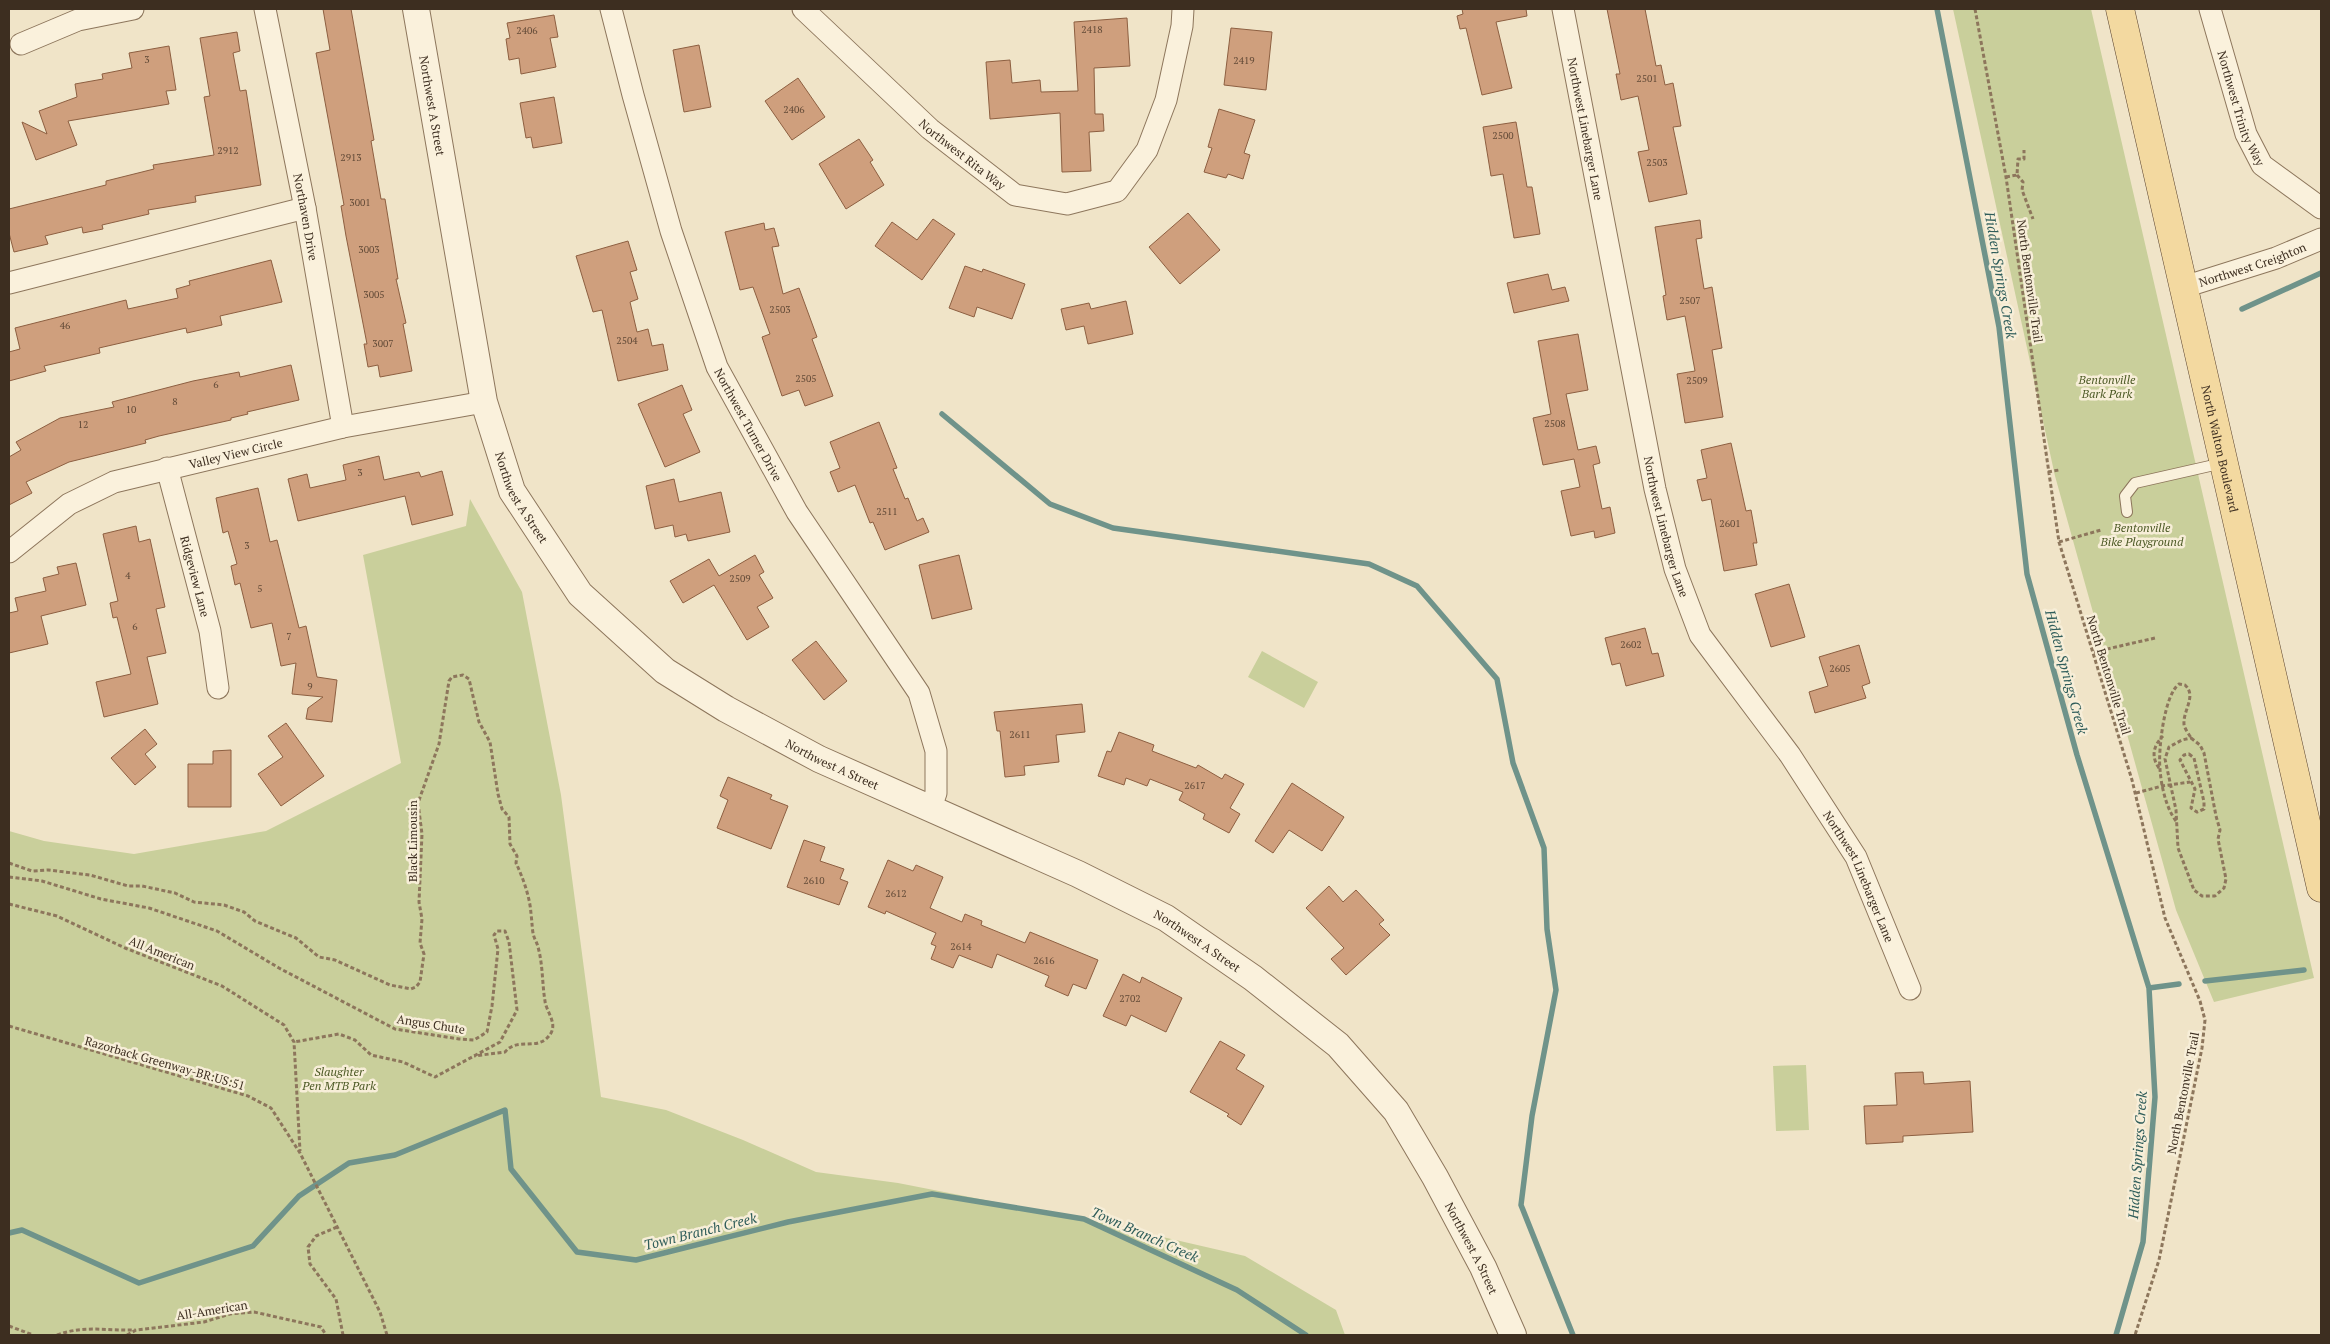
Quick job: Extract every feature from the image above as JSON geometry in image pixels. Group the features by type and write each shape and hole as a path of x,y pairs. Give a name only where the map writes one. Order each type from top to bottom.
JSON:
{"main road":[{"name":"North Walton Boulevard","path":"2120,9 2321,888"}],"street":[{"path":"21,44 78,20 133,9"},
{"name":"Northaven Drive","path":"265,9 305,208 342,427"},
{"name":"Northwest A Street","path":"416,9 484,402 512,491 580,594 664,671 726,710 819,759 930,810 1078,874 1166,918 1253,978 1338,1045 1396,1111 1435,1177 1478,1259 1513,1335"},
{"name":"Northwest Turner Drive","path":"611,9 671,231 717,367 797,512 919,693 936,751 936,792 930,810"},
{"name":"Northwest Rita Way","path":"803,9 930,129 1015,195 1067,204 1117,191 1147,150 1166,100 1182,26 1183,9"},
{"name":"Northwest Linebarger Lane","path":"1563,9 1655,489 1675,569 1700,635 1790,754 1856,856 1910,988"},
{"name":"Northwest Trinity Way","path":"2210,9 2246,134 2262,165 2321,208"},
{"path":"9,283 305,208"},
{"name":"Northwest Creighton","path":"2184,287 2276,258 2321,238"},
{"name":"Valley View Circle","path":"9,552 69,504 114,482 342,427 484,402"},
{"name":"Ridgeview Lane","path":"167,468 210,631 218,688"}],"lane":[{"path":"2127,512 2125,496 2134,483 2224,463"}],"path":[{"name":"North Bentonville Trail","path":"1974,9 2006,177 2058,542 2094,652 2136,794 2165,918 2200,1001 2206,1020 2202,1048 2158,1260 2135,1335"},
{"path":"2024,150 2024,158 2018,160 2017,175 2023,182 2022,190 2032,219"},
{"path":"2006,177 2017,175"},
{"path":"2048,472 2059,470"},
{"path":"2058,542 2102,530"},
{"path":"2094,652 2155,638"},
{"name":"Black Limousin","path":"9,862 32,871 48,870 90,875 128,886 142,886 175,893 194,902 224,905 244,912 255,921 296,938 319,957 334,960 390,985 399,985 411,989 416,988 420,982 424,954 420,943 422,919 419,902 422,834 418,802 436,756 435,751 439,744 449,681 452,677 463,675 469,679 479,722 490,742 498,794 502,809 509,818 510,844 516,856 516,862 529,903 533,933 538,945 543,971 546,1010 553,1024 552,1032 540,1043 528,1046 520,1044 496,1055 474,1056"},
{"path":"2176,821 2172,816 2160,786 2160,769 2165,718 2173,690 2179,684 2185,684 2190,693 2184,724 2191,738 2200,745 2204,753 2220,830 2218,839 2226,879 2224,888 2215,896 2202,896 2194,890 2178,848 2176,810 2165,759 2169,747 2182,740 2191,738"},
{"path":"2160,769 2154,758 2154,749 2163,736"},
{"path":"2189,754 2194,758 2204,802 2204,809 2197,812 2191,808 2191,801 2195,794 2190,782 2180,760 2184,755 2189,754"},
{"path":"2136,794 2160,786 2190,782"},
{"name":"Angus Chute","path":"9,877 42,880 101,899 149,908 217,931 279,968 395,1029 458,1039 474,1040 487,1032 492,1006 498,949 494,935 497,931 505,931 509,942 517,1010 500,1042 436,1077 403,1062 371,1055 355,1040 339,1034 294,1042"},
{"name":"All American","path":"9,904 57,916 125,948 222,986 284,1025 294,1042"},
{"name":"Razorback Greenway-BR:US:51","path":"9,1026 248,1096 271,1108 300,1153 380,1312 387,1335"},
{"path":"294,1042 300,1153"},
{"path":"337,1227 316,1236 308,1247 310,1264 336,1299 343,1335"},
{"name":"All-American","path":"127,1335 136,1330 204,1322 230,1314 254,1312 321,1327 326,1335"},
{"path":"9,1326 33,1335"},
{"path":"57,1335 82,1328 136,1330"}],"green space":[{"path":"1953,9 2091,9 2314,978 2214,1002 2176,910 2055,476"},
{"name":"Slaughter Pen MTB Park","path":"470,499 522,592 561,795 601,1097 666,1110 743,1140 816,1172 898,1183 1102,1223 1245,1256 1336,1310 1345,1335 9,1335 9,831 44,841 134,854 266,831 401,763 363,555 466,526"},
{"path":"1262,651 1318,682 1304,708 1248,677"},
{"path":"1806,1065 1809,1130 1776,1131 1773,1066"}],"building":[{"path":"323,9 351,9 374,140 371,141 381,199 385,199 398,279 396,279 406,323 403,324 412,371 380,377 378,365 368,367 364,344 367,344 341,206 344,205 316,53 330,50"},
{"path":"1462,9 1526,9 1527,16 1496,22 1512,88 1482,95 1466,28 1460,29 1457,16 1463,14"},
{"path":"1607,9 1645,9 1656,66 1661,65 1665,85 1673,83 1681,126 1673,127 1687,194 1649,202 1638,152 1649,150 1638,96 1621,100 1616,74 1620,74"},
{"path":"554,15 558,37 550,38 556,67 521,74 519,58 509,60 506,39 510,38 507,23"},
{"path":"1127,18 1130,66 1094,68 1095,114 1103,114 1104,131 1089,132 1091,171 1062,172 1060,113 990,119 986,62 1010,60 1012,83 1040,80 1041,92 1078,91 1074,22"},
{"path":"1231,28 1272,32 1266,90 1224,85"},
{"path":"237,32 240,51 233,53 240,91 246,90 261,185 195,196 196,202 148,210 149,214 102,225 103,229 83,233 82,227 45,236 48,244 14,252 9,233 9,209 106,185 106,181 154,169 153,165 214,155 204,97 210,96 200,38"},
{"path":"699,45 711,107 684,112 673,50"},
{"path":"169,46 176,90 166,91 169,104 68,121 77,145 36,160 22,122 47,134 39,111 77,97 75,84 103,79 102,74 132,68 129,53"},
{"path":"798,78 825,117 792,140 765,101"},
{"path":"554,97 562,143 533,148 531,137 526,138 520,103"},
{"path":"1219,109 1255,120 1244,153 1250,155 1243,179 1228,174 1226,178 1204,172 1212,148 1208,147"},
{"path":"1516,122 1527,187 1532,187 1540,234 1514,238 1503,174 1491,176 1483,127"},
{"path":"859,139 873,160 870,162 884,185 846,209 819,164"},
{"path":"1188,213 1220,250 1180,284 1149,247"},
{"path":"933,219 955,234 922,280 875,246 892,222 917,240"},
{"path":"1700,220 1702,238 1696,239 1704,289 1712,287 1722,348 1712,350 1723,417 1685,423 1677,374 1695,371 1685,316 1667,320 1663,296 1666,295 1655,227"},
{"path":"764,223 765,230 774,228 779,246 772,247 783,294 799,288 817,337 812,339 833,396 805,406 799,390 782,396 762,337 770,334 753,287 740,290 725,232"},
{"path":"628,241 637,270 630,272 638,299 630,302 637,332 648,329 652,346 663,344 668,370 618,381 602,310 593,312 576,256"},
{"path":"271,260 282,302 220,316 222,325 187,333 186,328 99,348 100,353 44,366 46,371 9,381 9,352 20,349 15,328 126,300 128,309 178,298 176,289 190,285 189,281"},
{"path":"965,266 982,272 983,269 1025,284 1012,319 977,307 974,317 949,308"},
{"path":"1548,274 1552,290 1565,287 1569,301 1514,313 1507,283"},
{"path":"1126,301 1133,334 1088,344 1084,326 1066,330 1061,309 1089,303 1091,309"},
{"path":"1578,334 1588,390 1566,394 1578,450 1596,446 1600,463 1593,465 1602,509 1610,507 1615,533 1595,538 1594,531 1571,536 1561,491 1580,487 1574,459 1543,465 1533,418 1551,414 1538,341"},
{"path":"291,365 299,400 247,412 248,414 231,418 231,420 159,436 145,440 146,443 69,462 26,482 32,493 9,505 9,457 21,450 16,442 60,418 114,407 112,402 193,381 239,372 240,377"},
{"path":"682,385 692,410 683,414 700,452 665,467 638,404"},
{"path":"879,422 897,468 893,469 905,499 908,498 917,521 923,518 929,532 885,550 873,522 870,523 855,485 838,492 830,472 840,468 830,442"},
{"path":"1731,443 1746,511 1751,510 1757,543 1753,543 1757,565 1724,571 1711,499 1702,501 1697,480 1707,478 1701,450"},
{"path":"379,456 384,480 419,472 421,477 442,471 453,515 412,525 405,496 298,521 288,479 307,474 310,488 346,480 343,465"},
{"path":"674,479 679,502 721,492 730,532 688,541 686,534 675,537 673,525 655,529 646,486"},
{"path":"258,488 270,542 277,540 299,628 306,626 317,677 337,680 332,722 306,719 308,708 323,697 292,694 296,663 281,666 272,623 251,628 240,583 235,585 231,566 237,564 228,531 223,533 216,498"},
{"path":"136,526 139,542 150,539 165,607 156,609 166,653 147,657 158,704 104,717 96,682 131,674 117,617 113,618 110,603 118,601 103,534"},
{"path":"755,555 764,572 759,575 773,598 757,607 769,627 747,640 714,585 683,603 670,581 709,559 719,576"},
{"path":"959,555 972,609 932,619 919,565"},
{"path":"76,563 86,605 41,616 48,644 9,653 9,613 18,611 15,598 46,591 43,578 59,574 57,567"},
{"path":"1789,584 1805,637 1771,647 1755,594"},
{"path":"1645,628 1652,654 1658,653 1664,676 1626,686 1620,663 1612,665 1605,638"},
{"path":"816,641 847,681 824,700 792,660"},
{"path":"1859,645 1870,683 1862,686 1866,698 1815,713 1809,692 1828,686 1819,657"},
{"path":"1082,704 1085,732 1056,735 1059,762 1024,766 1025,775 1005,777 1000,731 997,731 994,712"},
{"path":"286,723 324,776 281,806 258,774 283,757 268,736"},
{"path":"145,729 157,744 145,754 156,767 135,785 111,758"},
{"path":"1119,732 1154,745 1152,751 1196,768 1198,765 1222,779 1225,774 1244,784 1230,808 1240,814 1229,833 1203,819 1205,814 1179,800 1183,792 1150,779 1147,786 1126,778 1124,785 1098,776 1107,751 1111,752"},
{"path":"231,750 231,807 188,807 188,764 213,764 213,751"},
{"path":"728,777 772,795 770,799 788,806 771,849 717,828 728,800 720,796"},
{"path":"1292,783 1344,817 1322,851 1289,830 1273,853 1255,841"},
{"path":"804,840 825,847 820,861 844,869 840,879 848,882 839,905 787,887"},
{"path":"888,860 913,871 916,865 943,877 930,908 962,922 965,914 982,921 981,925 1025,943 1030,932 1098,960 1086,989 1073,984 1068,996 1045,986 1049,976 997,954 992,968 959,955 953,968 931,959 936,946 931,944 936,933 886,911 885,914 868,907"},
{"path":"1329,886 1343,902 1356,890 1384,920 1379,924 1390,935 1346,975 1331,959 1344,948 1306,908"},
{"path":"1123,974 1140,983 1142,977 1182,998 1166,1032 1131,1015 1126,1026 1103,1016"},
{"path":"1220,1041 1245,1055 1236,1069 1264,1086 1241,1125 1227,1116 1229,1114 1190,1092"},
{"path":"1923,1072 1924,1084 1970,1081 1973,1132 1903,1136 1903,1142 1866,1144 1864,1106 1897,1105 1895,1073"}],"waterway":[{"name":"Hidden Springs Creek","path":"1937,9 1999,327 2027,574 2077,755 2149,988 2155,1097 2143,1242 2116,1335"},
{"path":"2242,309 2321,273"},
{"path":"942,414 1050,504 1113,528 1369,564 1417,586 1497,679 1513,763 1544,848 1547,929 1556,990 1532,1116 1521,1205 1573,1335"},
{"path":"2205,981 2304,970"},
{"path":"2149,988 2179,984"},
{"name":"Town Branch Creek","path":"9,1233 22,1230 139,1283 253,1246 299,1196 349,1163 395,1155 505,1110 511,1169 577,1252 636,1260 788,1222 932,1194 1084,1219 1237,1290 1306,1335"}],"park label":[{"name":"Bentonville Bark Park","path":"2107,386"},
{"name":"Bentonville Bike Playground","path":"2142,534"}]}
